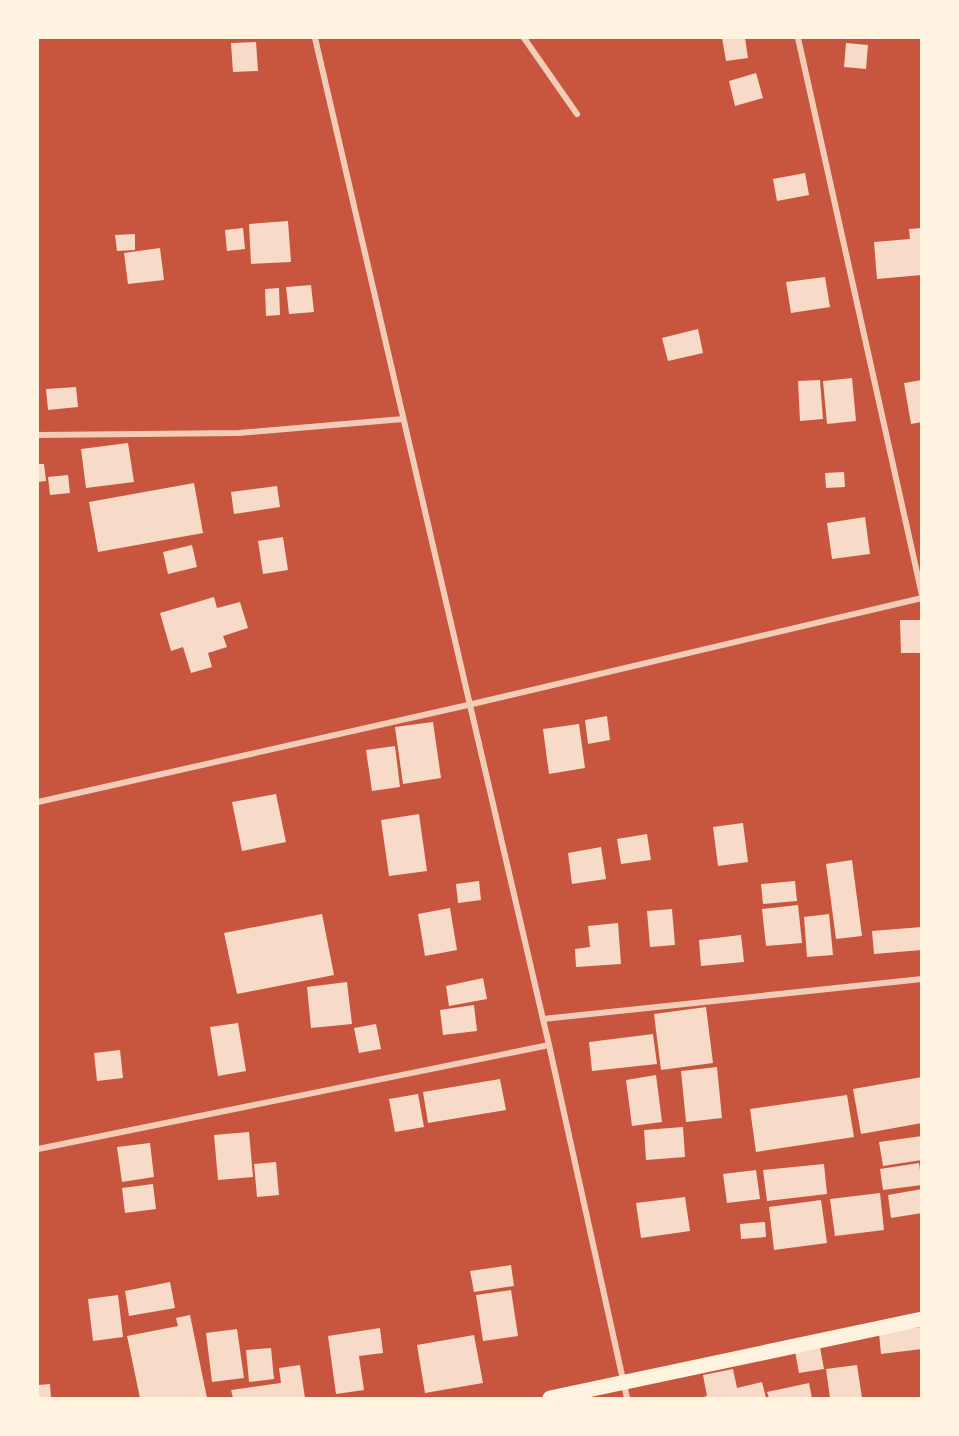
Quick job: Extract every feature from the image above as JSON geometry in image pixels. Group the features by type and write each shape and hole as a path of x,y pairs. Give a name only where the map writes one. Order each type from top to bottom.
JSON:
{"main road":[{"path":"550,1398 626,1391 921,1319"}],"street":[{"path":"315,38 468,705 549,1045 626,1391"},
{"path":"524,38 577,114"},
{"path":"38,802 468,705 921,596 798,38"},
{"path":"38,435 239,433 403,419"},
{"path":"543,1019 921,979"},
{"path":"38,1149 549,1045"}],"building":[{"path":"722,38 745,38 748,58 726,61"},
{"path":"256,42 258,71 233,72 231,43"},
{"path":"846,43 868,45 866,69 844,67"},
{"path":"756,73 763,98 735,106 729,81"},
{"path":"805,173 809,195 777,201 773,179"},
{"path":"288,221 291,262 251,264 249,224"},
{"path":"243,228 245,249 227,251 225,230"},
{"path":"922,228 922,275 877,279 874,242 910,239 909,229"},
{"path":"135,234 135,250 117,251 115,235"},
{"path":"160,248 164,280 128,284 124,253"},
{"path":"825,277 830,307 791,313 786,282"},
{"path":"311,285 314,312 289,314 286,287"},
{"path":"279,288 280,315 266,316 265,289"},
{"path":"698,329 703,353 668,361 662,338"},
{"path":"852,378 856,421 827,424 823,381"},
{"path":"820,380 823,419 800,421 798,381"},
{"path":"922,380 922,422 911,424 904,383"},
{"path":"76,387 78,407 48,410 46,389"},
{"path":"128,443 134,482 86,488 81,449"},
{"path":"38,464 44,464 46,481 38,482"},
{"path":"844,472 845,487 826,488 825,473"},
{"path":"68,475 70,493 50,495 48,477"},
{"path":"194,483 203,533 98,552 89,502"},
{"path":"277,486 280,507 234,514 231,492"},
{"path":"865,517 870,554 832,559 827,523"},
{"path":"283,537 288,570 263,574 258,541"},
{"path":"192,545 197,567 168,574 163,552"},
{"path":"214,597 217,608 240,602 248,628 223,636 227,647 208,653 212,667 191,673 183,647 171,651 160,613"},
{"path":"900,620 922,620 922,653 901,653"},
{"path":"607,716 610,740 588,744 585,720"},
{"path":"433,722 441,778 403,784 395,727"},
{"path":"579,724 585,768 549,774 543,729"},
{"path":"395,746 400,787 372,791 366,750"},
{"path":"276,794 286,842 242,851 232,802"},
{"path":"419,814 427,871 389,876 381,820"},
{"path":"743,823 748,862 718,866 713,827"},
{"path":"647,834 651,860 621,864 617,839"},
{"path":"601,847 606,879 572,884 568,853"},
{"path":"852,860 862,936 836,939 826,864"},
{"path":"479,881 481,900 458,903 456,884"},
{"path":"795,881 797,901 763,904 761,884"},
{"path":"798,905 802,943 766,946 762,909"},
{"path":"450,908 457,950 425,956 418,914"},
{"path":"672,909 675,945 650,947 647,911"},
{"path":"322,914 334,975 237,994 224,933"},
{"path":"829,914 833,955 807,957 804,917"},
{"path":"618,923 621,964 576,967 575,949 590,947 588,926"},
{"path":"922,927 922,950 874,954 872,931"},
{"path":"741,935 744,962 701,966 699,940"},
{"path":"483,978 487,999 449,1006 446,986"},
{"path":"347,982 352,1024 311,1028 307,987"},
{"path":"474,1005 477,1031 443,1035 440,1010"},
{"path":"706,1007 713,1063 661,1070 654,1014"},
{"path":"238,1023 246,1071 218,1076 210,1027"},
{"path":"376,1024 381,1049 359,1053 354,1028"},
{"path":"653,1034 657,1064 592,1071 589,1042"},
{"path":"120,1050 123,1078 97,1081 94,1053"},
{"path":"717,1067 722,1118 686,1122 681,1071"},
{"path":"656,1075 662,1122 632,1126 626,1080"},
{"path":"922,1077 922,1123 861,1134 853,1089"},
{"path":"500,1079 506,1110 428,1123 423,1092"},
{"path":"418,1094 424,1127 395,1132 389,1099"},
{"path":"847,1095 854,1137 756,1152 750,1109"},
{"path":"683,1127 685,1157 646,1160 644,1130"},
{"path":"249,1132 253,1177 218,1180 214,1135"},
{"path":"922,1136 922,1160 883,1166 879,1142"},
{"path":"150,1143 154,1177 122,1182 117,1147"},
{"path":"276,1162 279,1195 257,1197 254,1164"},
{"path":"919,1163 922,1185 883,1190 880,1169"},
{"path":"824,1164 827,1194 767,1201 763,1170"},
{"path":"756,1170 760,1199 727,1203 723,1174"},
{"path":"153,1184 156,1209 125,1213 122,1188"},
{"path":"922,1189 922,1213 891,1218 888,1195"},
{"path":"880,1193 884,1230 835,1236 830,1199"},
{"path":"685,1197 690,1231 641,1238 636,1203"},
{"path":"821,1200 827,1243 774,1250 769,1207"},
{"path":"765,1222 766,1237 741,1239 740,1224"},
{"path":"511,1265 514,1286 474,1292 470,1271"},
{"path":"170,1282 175,1308 129,1316 125,1291"},
{"path":"511,1290 518,1336 483,1341 476,1295"},
{"path":"118,1295 123,1337 93,1341 88,1299"},
{"path":"190,1315 207,1398 140,1398 127,1336 178,1326 176,1318"},
{"path":"922,1327 922,1349 881,1354 879,1333"},
{"path":"380,1328 383,1353 359,1356 364,1390 336,1394 328,1336"},
{"path":"237,1329 244,1378 212,1382 206,1333"},
{"path":"474,1335 483,1383 425,1393 417,1345"},
{"path":"820,1347 824,1369 799,1373 795,1351"},
{"path":"271,1348 274,1379 249,1382 246,1350"},
{"path":"300,1365 305,1398 233,1398 231,1390 281,1383 279,1368"},
{"path":"857,1365 862,1398 830,1398 826,1369"},
{"path":"733,1369 737,1388 762,1382 766,1398 699,1398 707,1396 703,1375"},
{"path":"809,1383 812,1398 769,1398 767,1392"},
{"path":"50,1384 51,1398 38,1398 38,1385"}]}
